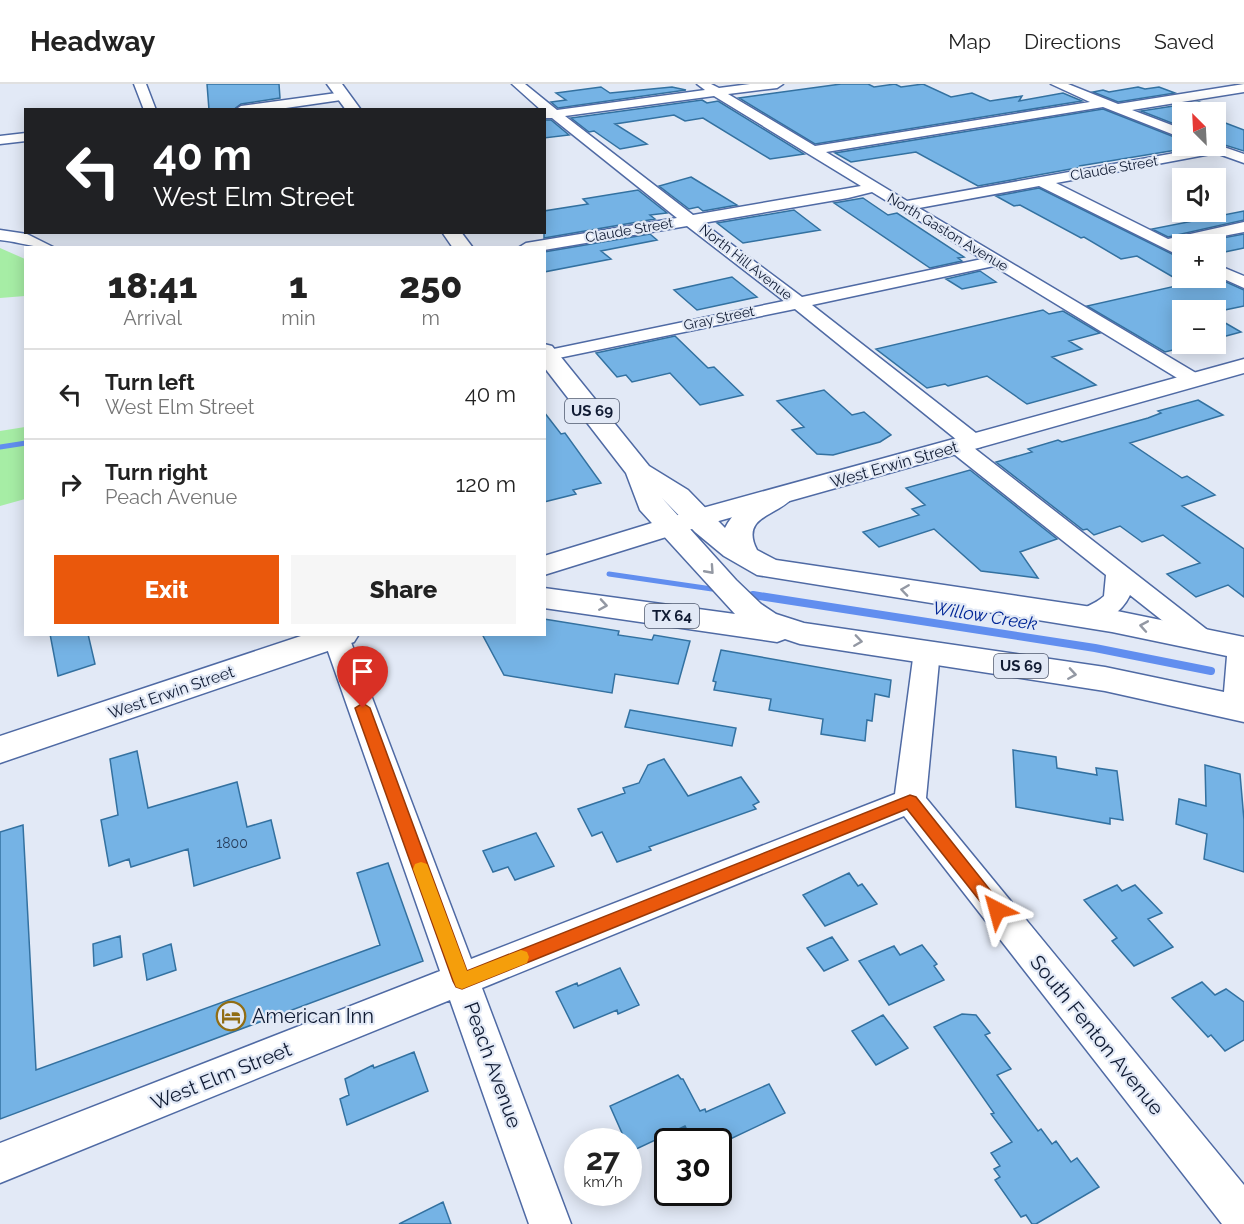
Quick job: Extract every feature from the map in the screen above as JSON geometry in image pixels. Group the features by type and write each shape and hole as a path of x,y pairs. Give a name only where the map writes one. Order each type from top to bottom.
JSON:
{"main road":[{"path":"339,90 352,108"},
{"name":"US 69","path":"546,353 639,471 650,504 720,539 746,558 777,571 1087,617 1244,648"},
{"name":"West Erwin Street","path":"546,565 685,522 1244,366"},
{"path":"746,558 737,540 740,525 753,511 780,496"},
{"name":"US 69","path":"685,522 725,587 750,611 765,621 800,633 1105,679 1242,708"},
{"name":"TX 64","path":"546,598 800,633"},
{"name":"West Erwin Street","path":"0,750 340,636"},
{"path":"1242,708 1244,648"}],"street":[{"path":"140,84 149,108"},
{"name":"North Hill Avenue","path":"518,84 543,108"},
{"path":"550,115 710,88 777,84"},
{"path":"1057,84 1172,130"},
{"path":"1118,109 1240,87"},
{"name":"North Gaston Avenue","path":"710,88 1194,380"},
{"path":"251,108 339,90"},
{"path":"815,150 1104,103"},
{"name":"North Hill Avenue","path":"550,115 796,301 1118,573 1201,638"},
{"path":"0,140 24,137"},
{"path":"1226,152 1244,159"},
{"name":"Claude Street","path":"903,206 1172,155"},
{"path":"1041,181 1172,247"},
{"name":"Claude Street","path":"538,246 848,194 873,187"},
{"path":"1166,244 1244,227"},
{"path":"0,235 21,237 42,246"},
{"name":"Gray Street","path":"546,353 996,261"},
{"path":"1226,274 1244,283"},
{"path":"1087,617 1111,606 1118,592 1118,573"},
{"name":"Peach Avenue","path":"340,636 550,1224"},
{"path":"910,801 927,651"},
{"name":"West Elm Street","path":"0,1163 910,801"},
{"name":"South Fenton Avenue","path":"910,801 1244,1218"}],"green space":[{"path":"0,248 24,259 24,296 0,298"},
{"path":"24,427 24,499 0,506 0,431"}],"building":[{"path":"207,84 279,84 280,98 241,104 236,108 209,108"},
{"path":"841,84 868,84 874,87 895,84 901,87 923,84 951,97 972,93 990,101 1022,96 1019,101 1063,93 1082,101 815,144 739,98"},
{"path":"601,87 610,93 672,87 686,90 558,108 551,102 566,100 556,93"},
{"path":"1138,87 1145,89 1159,87 1175,93 1118,102 1093,92 1103,90 1109,92"},
{"path":"702,100 707,103 718,101 804,154 770,159 703,118 685,121 674,115 615,124 647,144 620,149 594,131 589,132 571,118"},
{"path":"1172,106 1172,123 1141,111"},
{"path":"1103,109 1172,136 1172,151 978,186 916,152 851,162 835,153"},
{"path":"546,120 551,120 569,135 546,138"},
{"path":"1226,123 1244,130 1244,151 1226,145"},
{"path":"691,177 737,205 703,211 698,207 689,209 659,186"},
{"path":"1039,188 1172,254 1172,276 1137,256 1121,259 1084,237 1081,238 1020,205 1014,206 996,196"},
{"path":"638,190 667,213 650,215 655,219 544,238 546,211 588,204 583,199"},
{"path":"863,198 888,215 897,213 964,257 958,258 962,261 930,268 834,203"},
{"path":"794,210 820,230 743,243 717,223"},
{"path":"1244,211 1244,220 1172,234 1168,237 1152,229 1188,222 1226,222 1226,215"},
{"path":"650,234 657,240 601,251 611,259 546,272 546,252"},
{"path":"1244,234 1244,248 1226,252 1226,237"},
{"path":"980,271 996,282 962,289 946,279"},
{"path":"732,277 757,297 697,310 674,290"},
{"path":"1226,282 1244,290 1244,306 1226,310 1226,300 1172,300 1172,350 1165,352 1087,306 1172,287 1226,288"},
{"path":"1043,310 1049,314 1063,311 1100,333 1069,341 1082,349 1052,357 1096,385 1027,404 987,376 948,386 945,384 927,388 876,349"},
{"path":"1226,323 1241,332 1226,336"},
{"path":"675,336 708,368 714,367 743,395 700,405 670,373 632,382 626,375 617,377 596,353"},
{"path":"824,390 852,415 864,412 891,435 880,442 833,455 817,454 792,430 804,427 777,401"},
{"path":"1198,400 1223,415 1130,443 1182,478 1187,476 1215,495 1182,506 1244,549 1244,597 1228,585 1196,597 1167,574 1200,563 1163,535 1142,542 1120,526 1094,535 1087,529 1083,530 996,462 1032,452 1028,449 1148,418 1161,413 1158,411"},
{"path":"546,415 561,434 565,433 601,483 573,490 576,494 546,502"},
{"path":"970,470 1057,539 1020,552 1038,578 981,571 934,529 879,547 863,532 919,515 912,509 925,505 906,488"},
{"path":"546,619 619,631 618,635 652,640 654,635 690,641 678,684 615,674 612,693 504,675 483,636 546,636"},
{"path":"50,636 88,636 95,664 58,676"},
{"path":"721,650 891,680 889,697 875,694 872,721 867,720 865,741 821,734 823,719 769,710 771,699 714,690 716,682 713,681"},
{"path":"630,710 736,728 732,746 625,727"},
{"path":"1013,750 1056,757 1057,768 1097,775 1096,768 1117,771 1123,820 1110,818 1110,824 1016,807"},
{"path":"137,751 148,808 237,782 247,827 271,820 280,858 194,886 188,849 131,867 129,859 109,866 101,820 118,815 110,759"},
{"path":"664,759 688,796 741,777 759,802 753,805 756,809 649,847 651,850 617,862 602,832 592,836 578,809 625,793 623,788 639,783 648,765"},
{"path":"1205,765 1240,774 1244,820 1244,872 1204,859 1207,834 1176,824 1179,799 1206,806"},
{"name":"American Inn","path":"23,825 36,1070 380,945 357,873 388,863 423,961 0,1119 0,832"},
{"path":"536,833 554,866 515,880 508,867 493,872 483,851"},
{"path":"849,873 858,886 862,884 877,904 825,926 803,895"},
{"path":"1117,885 1122,891 1135,885 1162,913 1148,919 1173,947 1134,966 1112,941 1117,938 1084,900"},
{"path":"120,936 122,957 94,966 93,944"},
{"path":"832,937 848,960 824,971 807,948"},
{"path":"171,944 176,970 147,980 143,954"},
{"path":"922,945 937,964 934,966 944,980 889,1005 859,961 894,946 900,955"},
{"path":"620,968 639,1005 618,1014 617,1010 574,1028 556,992 577,983 578,986"},
{"path":"1202,982 1215,995 1226,989 1244,1002 1244,1040 1225,1051 1211,1035 1208,1037 1172,998"},
{"path":"962,1014 976,1015 990,1033 985,1035 1011,1069 997,1075 1038,1131 1041,1129 1052,1144 1056,1141 1071,1162 1077,1158 1099,1187 1036,1224 1032,1224 1026,1215 1021,1217 995,1180 1000,1177 994,1169 1000,1166 991,1153 1012,1142 934,1027"},
{"path":"883,1015 908,1048 876,1065 852,1031"},
{"path":"414,1052 428,1091 347,1125 340,1099 349,1095 345,1079 373,1065 374,1068"},
{"path":"678,1075 683,1079 700,1111 705,1109 706,1112 769,1084 785,1113 732,1138 732,1128 686,1128 685,1126 654,1128 654,1141 642,1146 642,1128 620,1128 610,1106"},
{"path":"443,1202 451,1224 399,1224"}],"waterway":[{"name":"Willow Creek","path":"0,447 24,443"},
{"name":"Willow Creek","path":"609,574 712,589"},
{"name":"Willow Creek","path":"753,595 1095,648 1211,671"}],"slow traffic":[{"path":"421,869 462,981 521,957"}],"place":[{"name":"American Inn","path":"231,1016"}],"route":[{"path":"363,708 462,981 910,801 997,910"}]}
